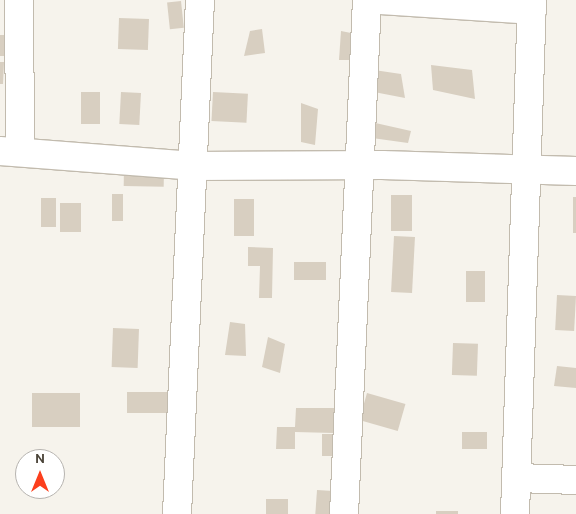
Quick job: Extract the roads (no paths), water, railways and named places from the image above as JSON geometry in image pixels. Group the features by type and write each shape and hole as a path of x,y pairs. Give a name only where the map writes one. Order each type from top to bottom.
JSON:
{"street":[{"path":"19,0 10,152 193,166 360,165 576,171"},
{"path":"177,514 200,0"},
{"path":"344,514 367,0"},
{"path":"379,0 532,5 529,170 515,514"},
{"path":"517,478 576,480"}]}
